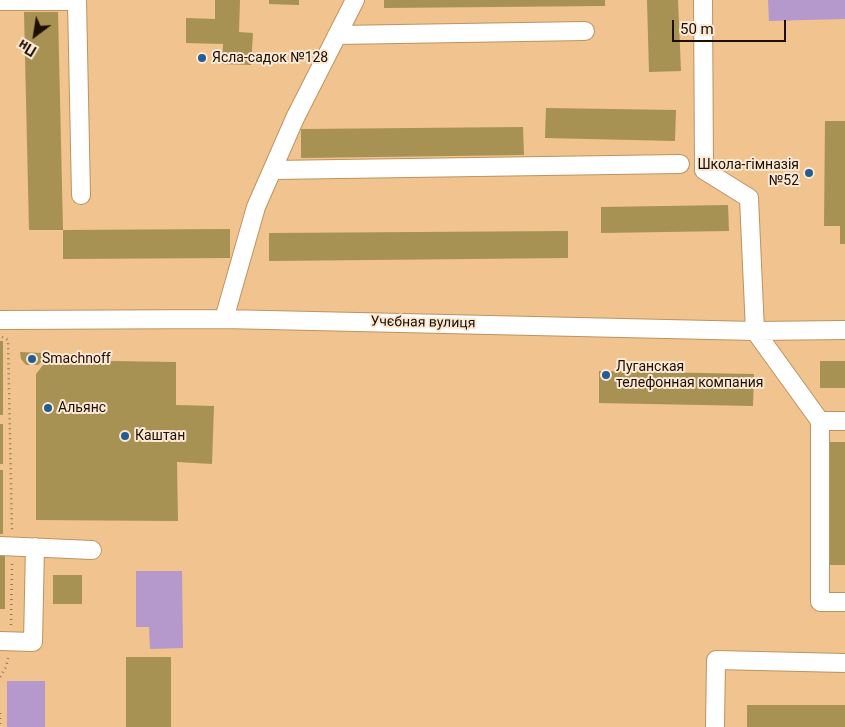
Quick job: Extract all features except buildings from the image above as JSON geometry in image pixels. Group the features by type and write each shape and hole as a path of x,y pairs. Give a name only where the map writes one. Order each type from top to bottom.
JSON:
{"street":[{"path":"224,319 256,207 295,118 355,0"},
{"path":"703,0 704,170 749,198 755,331 820,421 820,602 845,602"},
{"path":"0,1 77,1 81,195"},
{"path":"337,35 586,31"},
{"path":"273,170 680,164"},
{"name":"Учєбная вулиця","path":"0,320 224,319 755,331 845,330"},
{"path":"820,421 845,421"},
{"path":"6,547 92,550"},
{"path":"5,641 33,642 35,547"},
{"path":"714,727 716,660 845,663"}],"path":[{"path":"0,335 8,340 6,667 0,677"},
{"path":"0,712 0,727"}],"shaded area":[{"path":"768,0 845,0 845,19 769,21"},
{"path":"136,571 182,571 183,648 150,649 149,627 136,627"},
{"path":"7,681 45,681 45,727 7,727"}],"place":[{"name":"Ясла-садок №128","path":"202,58"},
{"name":"Школа-гімназія №52","path":"809,173"},
{"name":"Smachnoff","path":"32,359"},
{"name":"Луганская телефонная компания","path":"606,375"},
{"name":"Альянс","path":"48,408"},
{"name":"Каштан","path":"125,436"}]}
